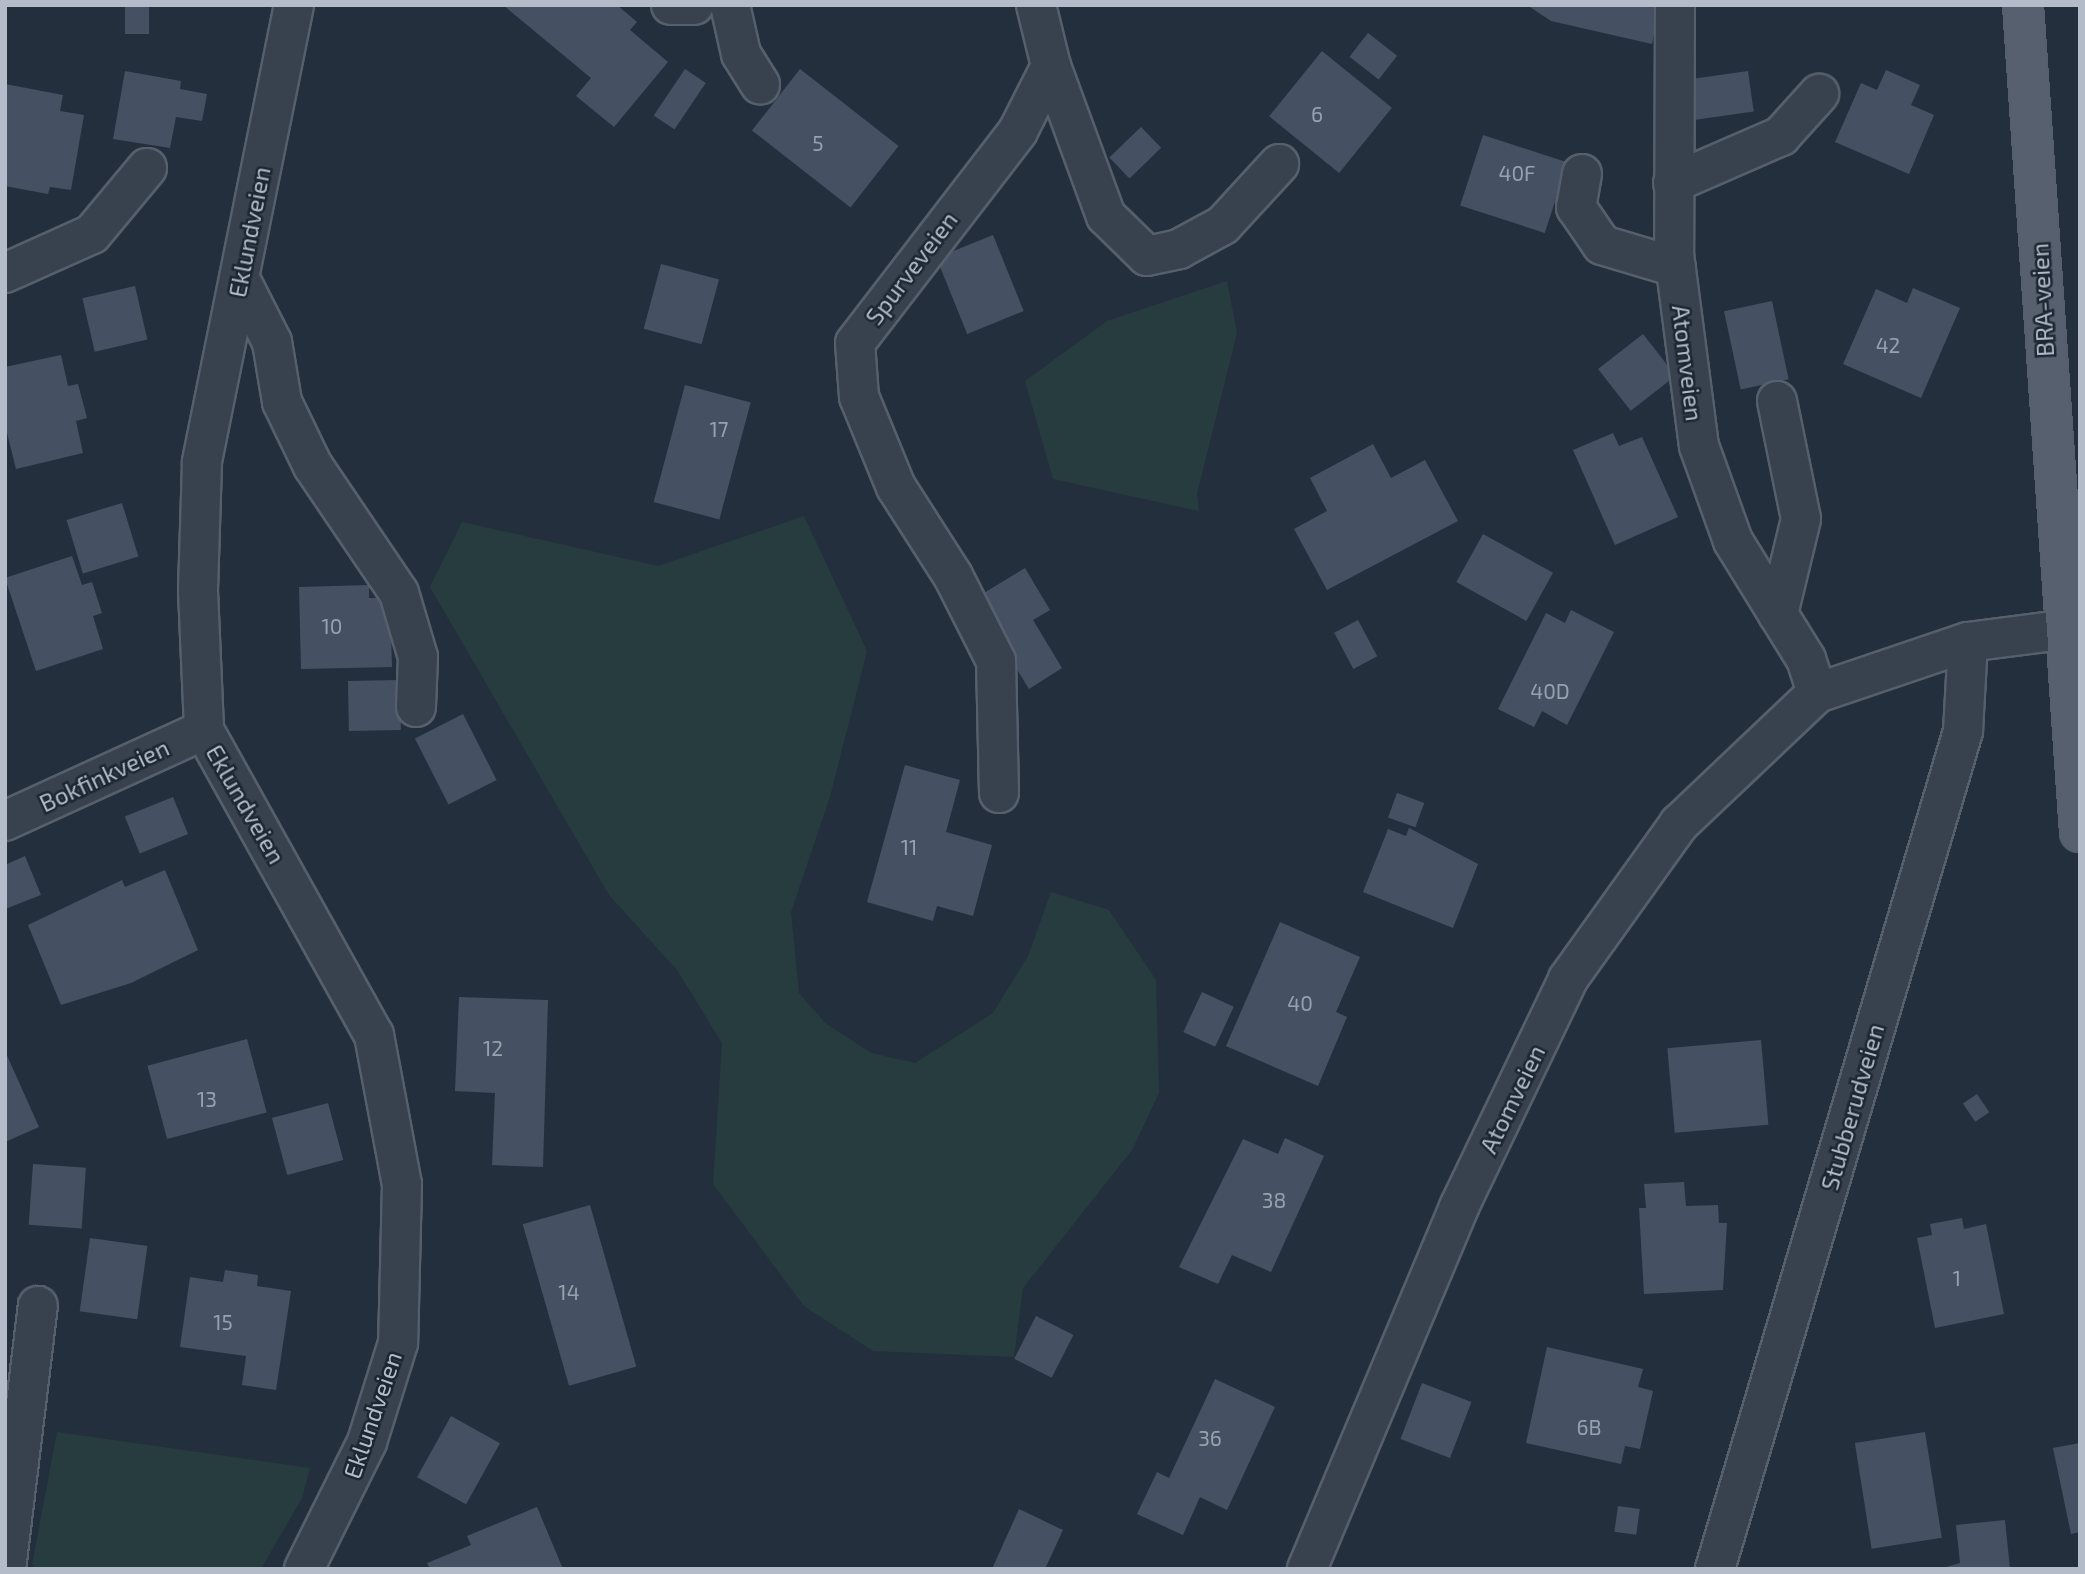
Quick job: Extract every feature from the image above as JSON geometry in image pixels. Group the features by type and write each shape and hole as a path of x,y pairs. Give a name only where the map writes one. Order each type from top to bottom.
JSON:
{"main road":[{"name":"BRA-veien","path":"2022,5 2060,613 2080,832"}],"street":[{"name":"Eklundveien","path":"294,5 202,463 198,591 204,730 374,1035 402,1184 398,1343 367,1442 327,1532 304,1569"},
{"path":"671,5 694,5"},
{"path":"730,5 741,54 760,84"},
{"path":"1037,5 1051,66 1106,216 1147,256 1179,249 1223,225 1279,164"},
{"name":"Atomveien","path":"1675,5 1673,183 1676,267 1699,446 1733,541 1778,614 1817,693"},
{"name":"Spurveveien","path":"999,793 996,661 953,576 896,487 859,397 855,343 1018,131 1051,66"},
{"path":"1673,183 1780,136 1819,94"},
{"path":"5,273 92,234 148,168"},
{"path":"1582,174 1576,208 1602,245 1676,267"},
{"path":"240,279 272,342 282,402 313,467 399,593 418,657 416,707"},
{"path":"1777,401 1801,519 1778,614"},
{"name":"Atomveien","path":"1307,1569 1459,1207 1568,979 1679,824 1817,693 2060,613"},
{"name":"Stubberudveien","path":"1715,1569 1963,731 1968,642"},
{"name":"Bokfinkveien","path":"5,821 204,730"},
{"path":"6,1569 38,1306"},
{"path":"327,1532 336,1569"}],"green space":[{"path":"1227,281 1237,333 1197,494 1199,511 1053,479 1025,381 1107,321"},
{"path":"804,516 867,651 830,797 791,912 799,993 825,1023 871,1053 915,1063 993,1013 1028,956 1051,892 1109,910 1156,980 1159,1093 1132,1150 1023,1288 1014,1357 873,1351 804,1306 713,1184 722,1043 677,970 609,895 430,587 462,522 658,566"},
{"path":"57,1432 310,1468 302,1498 261,1569 38,1569 32,1565"}],"building":[{"path":"125,5 149,5 149,34 125,34"},
{"path":"503,5 617,5 637,22 630,30 668,62 614,127 576,96 591,78"},
{"path":"1527,5 1660,5 1652,44 1551,21"},
{"path":"1368,33 1397,56 1379,79 1350,57"},
{"path":"1322,51 1392,108 1339,173 1269,116"},
{"path":"685,69 706,83 674,129 654,115"},
{"path":"800,69 899,146 850,207 752,130"},
{"path":"1886,70 1920,85 1911,105 1934,115 1909,174 1835,142 1861,83 1877,90"},
{"path":"125,71 181,81 180,89 207,94 202,121 176,117 170,148 113,139"},
{"path":"1748,71 1754,112 1690,121 1685,80"},
{"path":"5,84 63,95 60,111 84,115 71,190 50,187 48,194 5,186"},
{"path":"1141,127 1161,148 1129,178 1109,158"},
{"path":"1483,135 1568,163 1545,233 1460,205"},
{"path":"993,235 1024,311 967,334 936,258"},
{"path":"661,264 719,280 702,344 644,329"},
{"path":"135,286 147,340 95,352 82,298"},
{"path":"1913,288 1960,308 1921,398 1843,364 1876,289 1907,303"},
{"path":"1772,301 1789,379 1741,389 1724,311"},
{"path":"1643,334 1676,376 1631,411 1598,369"},
{"path":"61,355 68,386 78,384 87,418 76,421 83,453 16,469 5,425 5,367"},
{"path":"685,385 751,403 719,519 654,502"},
{"path":"1613,433 1619,446 1642,437 1678,517 1615,545 1573,450"},
{"path":"1373,444 1391,478 1425,460 1458,521 1327,590 1294,529 1327,511 1310,478"},
{"path":"122,503 138,557 83,574 67,520"},
{"path":"1483,534 1553,573 1526,621 1456,582"},
{"path":"72,556 82,585 92,582 102,613 93,616 103,649 36,671 5,578"},
{"path":"1025,568 1050,610 1033,620 1062,668 1029,689 974,599"},
{"path":"369,585 369,598 390,598 392,667 301,669 299,587"},
{"path":"1571,610 1614,632 1567,725 1542,711 1534,727 1498,709 1546,613 1565,623"},
{"path":"1358,620 1377,656 1353,669 1334,633"},
{"path":"400,680 401,730 349,731 348,681"},
{"path":"463,714 497,780 448,804 415,739"},
{"path":"905,765 960,780 946,832 992,845 973,916 937,906 933,921 867,902"},
{"path":"1397,793 1424,803 1415,827 1388,817"},
{"path":"173,797 188,834 140,854 125,816"},
{"path":"1409,828 1478,864 1453,928 1363,892 1388,829 1406,836"},
{"path":"25,856 41,895 5,909 5,865"},
{"path":"165,870 198,950 131,983 61,1005 28,925 122,880 125,887"},
{"path":"1280,922 1360,957 1336,1012 1347,1017 1318,1086 1226,1046"},
{"path":"1202,992 1234,1007 1215,1047 1183,1032"},
{"path":"459,997 548,1000 543,1167 492,1165 495,1093 455,1091"},
{"path":"247,1039 267,1112 167,1139 148,1066"},
{"path":"1761,1040 1768,1125 1675,1133 1667,1048"},
{"path":"5,1051 39,1127 5,1142"},
{"path":"1977,1094 1989,1112 1975,1122 1963,1104"},
{"path":"328,1103 343,1160 287,1175 272,1118"},
{"path":"1285,1138 1324,1156 1271,1272 1232,1255 1218,1284 1179,1267 1243,1139 1278,1154"},
{"path":"33,1164 86,1168 82,1229 29,1225"},
{"path":"1684,1182 1686,1206 1718,1205 1719,1223 1727,1223 1723,1290 1644,1294 1639,1208 1646,1208 1644,1184"},
{"path":"590,1205 636,1366 569,1386 523,1224"},
{"path":"1962,1218 1964,1229 1986,1224 2004,1314 1935,1328 1917,1238 1932,1235 1930,1224"},
{"path":"90,1238 147,1246 137,1319 80,1311"},
{"path":"225,1270 258,1275 257,1286 291,1291 276,1390 242,1385 246,1356 180,1347 190,1277 223,1282"},
{"path":"1036,1316 1073,1335 1052,1378 1014,1359"},
{"path":"1547,1347 1643,1369 1638,1387 1653,1391 1640,1449 1625,1446 1621,1464 1526,1443"},
{"path":"1215,1379 1275,1407 1227,1510 1200,1497 1183,1535 1137,1514 1157,1472 1169,1478"},
{"path":"1422,1383 1471,1402 1450,1458 1400,1439"},
{"path":"451,1416 500,1443 466,1504 417,1477"},
{"path":"1925,1432 1942,1538 1872,1549 1855,1443"},
{"path":"2080,1443 2080,1532 2071,1534 2053,1448"},
{"path":"1618,1506 1640,1509 1636,1535 1614,1532"},
{"path":"537,1507 563,1569 430,1569 427,1563 471,1545 467,1536"},
{"path":"1019,1509 1063,1530 1045,1569 992,1569"},
{"path":"2005,1520 2010,1569 1939,1569 1960,1563 1956,1525"}]}
